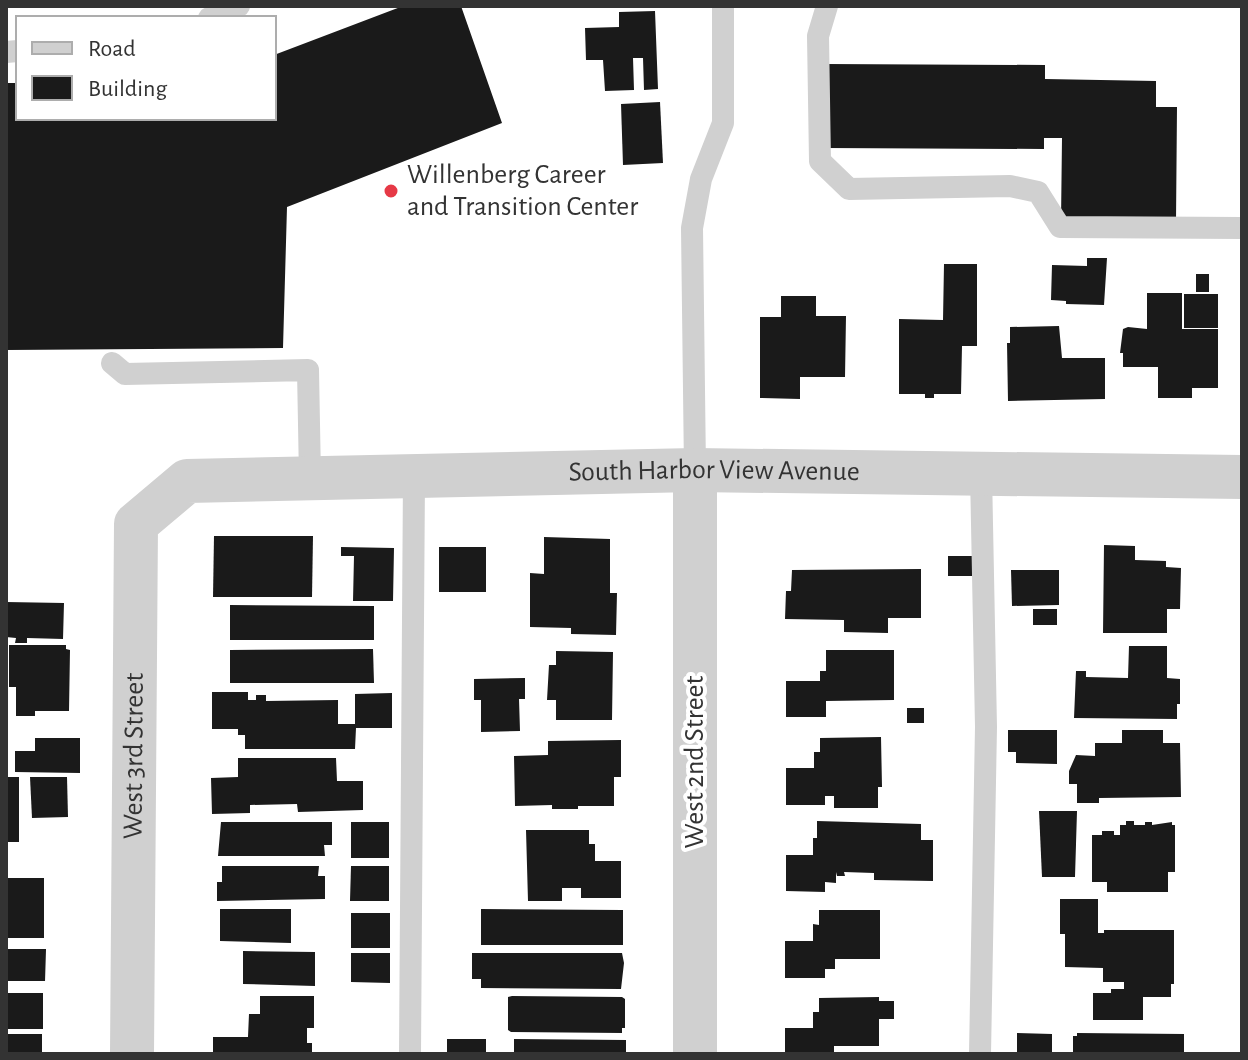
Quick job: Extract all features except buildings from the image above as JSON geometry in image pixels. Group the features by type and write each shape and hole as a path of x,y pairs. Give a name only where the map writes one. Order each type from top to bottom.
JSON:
{"street":[{"name":"South Harbor View Avenue","path":"187,481 695,470 1242,477"},
{"name":"West 2nd Street","path":"695,470 695,1054"},
{"name":"West 3rd Street","path":"132,1054 136,524 187,481"}],"lane":[{"path":"214,16 239,6"},
{"path":"695,470 692,228 701,179 723,123 723,6"},
{"path":"827,6 818,36 820,161 849,189 1010,186 1038,192 1060,227 1242,228"},
{"path":"112,363 125,374 308,370 310,478"},
{"path":"980,1054 986,727 981,473"},
{"path":"410,1054 414,476"}],"place":[{"name":"Willenberg Career and Transition Center","path":"391,191"}]}
